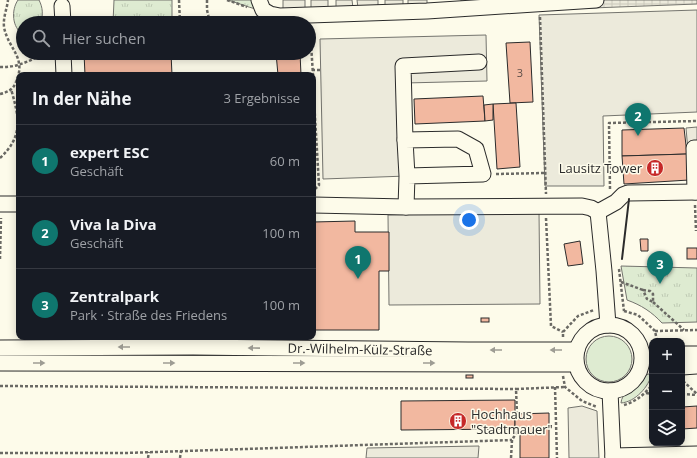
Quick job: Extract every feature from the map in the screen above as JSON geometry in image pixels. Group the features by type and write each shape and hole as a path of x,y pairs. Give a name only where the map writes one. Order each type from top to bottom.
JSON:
{"street":[{"path":"259,0 263,10 270,14 280,16 427,11 521,2 539,7 596,0"},
{"path":"62,6 62,16"},
{"path":"63,60 64,72"},
{"path":"406,207 407,176 403,66 479,62"},
{"path":"405,140 458,139 476,149 483,174 407,176"},
{"path":"598,212 628,193 696,192 694,148 697,148"},
{"path":"0,204 16,204"},
{"path":"316,206 582,206 591,208 598,212"},
{"path":"598,212 608,325"},
{"path":"608,325 620,327 630,333 638,342 647,360 629,384 620,389 610,391 595,388 588,384 583,378 577,357 579,343 588,332 594,328 608,325"},
{"name":"Dr.-Wilhelm-Külz-Straße","path":"0,348 193,347 468,350 577,357"},
{"path":"685,354 697,354"},
{"name":"Dr.-Wilhelm-Külz-Straße","path":"0,363 577,357"},
{"path":"685,367 697,366"},
{"path":"610,391 613,457 697,454"}],"path":[{"path":"8,0 4,15 4,26 6,35 16,53"},
{"path":"179,0 180,16"},
{"path":"207,0 208,16"},
{"path":"539,7 551,326 563,332"},
{"path":"18,60 20,72"},
{"path":"0,67 7,68 19,65 29,60"},
{"path":"312,60 312,70 320,70"},
{"path":"0,94 8,92 14,88 16,83"},
{"path":"11,89 16,105"},
{"path":"0,158 10,147 16,132"},
{"path":"316,133 319,184 316,188"},
{"path":"483,174 545,173"},
{"path":"696,192 696,230"},
{"path":"0,204 0,259"},
{"path":"621,282 650,291 654,294 653,302"},
{"path":"643,290 647,299 653,302 684,330"},
{"path":"655,332 697,330"},
{"path":"685,383 697,395"},
{"path":"0,386 516,389 565,386"},
{"path":"555,387 557,458"},
{"path":"516,389 517,414"},
{"path":"685,394 697,395"},
{"path":"512,458 512,440 518,430"},
{"path":"0,454 149,452 512,440"},
{"path":"180,458 181,451"},
{"path":"148,458 149,452"}],"green space":[{"path":"18,0 39,0 42,8 42,16 16,16 16,26 14,9"},
{"path":"114,0 172,0 172,16 113,16"},
{"path":"227,0 259,0 263,10 254,8"},
{"path":"621,266 697,268 697,322 662,323 646,309 627,300"},
{"path":"604,336 614,336 622,340 628,346 632,354 632,364 628,372 622,378 614,382 604,382 596,378 590,372 586,364 586,354 590,346 596,340"},
{"path":"649,374 649,380 641,393 631,400 621,403 626,392 643,376"}],"shaded area":[{"path":"283,0 305,0 305,9 311,9 311,0 328,0 328,9 336,8 336,0 352,0 353,8 358,8 357,0 378,0 378,7 385,7 385,0 403,0 403,5 408,5 408,0 427,0 427,11 283,16"},
{"path":"461,0 697,0 697,4 461,13"},
{"path":"697,10 697,112 603,116 604,186 545,186 539,15"},
{"path":"486,35 487,81 405,83 407,176 323,179 320,39"},
{"path":"697,127 697,185 691,185 686,128"},
{"path":"539,211 540,304 389,305 388,215"},
{"path":"582,406 597,411 599,458 569,458 568,408"},
{"path":"479,446 478,458 366,458 367,448"}],"building":[{"path":"530,42 533,102 510,103 506,43"},
{"path":"84,60 171,60 172,72 85,72"},
{"path":"277,60 300,60 301,72 278,72"},
{"path":"483,96 485,121 415,124 414,99"},
{"path":"516,103 520,167 497,169 493,104"},
{"path":"493,104 493,120 485,121 484,105"},
{"path":"684,128 687,154 622,156 622,130"},
{"name":"Lausitz Tower","path":"687,154 689,180 624,184 622,156"},
{"path":"355,221 355,232 389,232 389,271 379,271 379,330 316,330 316,222"},
{"path":"640,239 648,239 648,251 641,251"},
{"path":"580,241 583,264 568,266 564,244"},
{"path":"687,248 697,248 697,259 687,259"},
{"path":"481,318 489,318 489,322 481,322"},
{"path":"466,375 473,375 473,378 466,378"},
{"name":"Hochhaus \"Stadtmauer\"","path":"515,400 515,429 401,430 401,401"},
{"path":"697,406 697,428 685,429 685,407"},
{"path":"549,413 549,458 520,458 520,429 515,429 515,414"}],"wall":[{"path":"622,259 629,199"}],"place":[{"name":"Viva la Diva","path":"638,136"},
{"name":"Lausitz Tower","path":"655,168"},
{"name":"expert ESC","path":"358,279"},
{"name":"Zentralpark","path":"660,284"},
{"name":"Hochhaus \"Stadtmauer\"","path":"458,421"}]}
